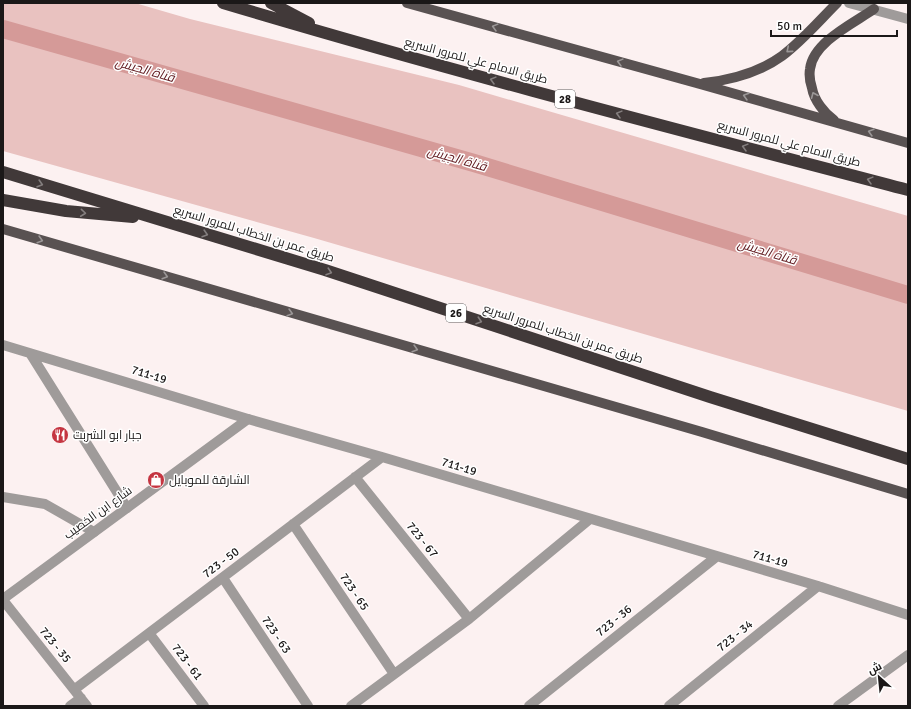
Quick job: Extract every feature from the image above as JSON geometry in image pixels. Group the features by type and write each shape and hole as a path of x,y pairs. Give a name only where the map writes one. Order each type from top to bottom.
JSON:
{"highway":[{"name":"طريق الامام علي للمرور السريع","path":"223,3 350,41 540,93 908,190"},
{"path":"271,3 317,27 350,41"},
{"name":"طريق عمر بن الخطاب للمرور السريع","path":"3,172 325,270 695,392 908,459"},
{"path":"3,200 40,207 130,217 178,226"}],"main road":[{"path":"408,3 908,143"},
{"path":"700,84 750,72 781,57 837,3"},
{"path":"840,123 830,117 816,100 812,90 810,68 814,56 820,47 868,6"},
{"path":"3,229 702,432 908,494"}],"street":[{"path":"849,3 868,6 908,19"},
{"path":"3,354 8,346"},
{"name":"711-19","path":"8,346 248,419 382,457 818,586 908,615"},
{"path":"30,353 128,508"},
{"name":"شارع ابن الخصيب","path":"3,599 248,419"},
{"name":"723 - 50","path":"74,690 382,457"},
{"name":"723 - 67","path":"355,477 469,619"},
{"path":"3,497 45,504 94,532"},
{"path":"351,706 469,619 590,519"},
{"name":"723 - 65","path":"293,524 394,674"},
{"name":"723 - 36","path":"530,706 716,557"},
{"name":"723 - 63","path":"223,578 308,706"},
{"name":"723 - 34","path":"669,706 818,586"},
{"name":"723 - 35","path":"3,599 84,702"},
{"name":"723 - 61","path":"150,633 204,706"},
{"path":"838,706 908,655"},
{"path":"70,706 84,702"}],"shaded area":[{"path":"3,3 135,3 190,19 459,85 908,216 908,411 314,238 3,151"}],"waterway":[{"name":"قناة الجيش","path":"3,29 474,163 908,295"}],"place":[{"name":"جبار ابو الشربت","path":"60,435"},
{"name":"الشارقة للموبايل","path":"156,480"}]}
